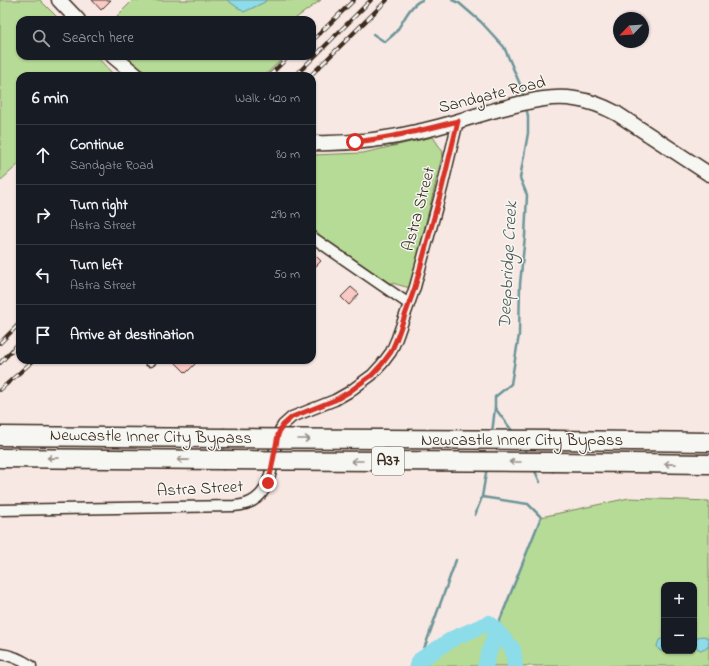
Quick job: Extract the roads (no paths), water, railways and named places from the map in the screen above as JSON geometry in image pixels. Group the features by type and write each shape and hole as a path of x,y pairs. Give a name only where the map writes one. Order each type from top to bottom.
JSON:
{"highway":[{"name":"Newcastle Inner City Bypass","path":"0,436 709,442"},
{"name":"Newcastle Inner City Bypass","path":"0,458 709,464"}],"main road":[{"path":"59,0 74,16"},
{"path":"118,60 132,72"},
{"name":"Sandgate Road","path":"316,143 334,144 375,140 421,131 533,100 546,98 575,99 603,106 616,112 709,174"}],"street":[{"name":"Astra Street","path":"0,510 234,506 252,502 262,494 268,483 278,435 283,425 292,417 339,398 349,392 372,375 391,352 415,287 442,188 458,121"},
{"path":"316,240 409,304"},
{"path":"0,654 15,658 31,666"}],"water":[{"path":"227,0 266,0 265,2 244,12"},
{"path":"699,636 705,636 709,640 709,646 705,650 699,650 697,648 697,638"},
{"path":"661,639 661,651 657,646 659,640"}],"waterway":[{"name":"Deepbridge Creek","path":"373,34 385,42 395,33 413,6 422,0"},
{"name":"Deepbridge Creek","path":"452,0 459,3 481,22 504,47 522,89 524,98"},
{"name":"Deepbridge Creek","path":"495,408 495,397 511,384 519,335 520,284 525,236 527,195 520,178 528,133 528,116 526,107"},
{"name":"Deepbridge Creek","path":"492,433 495,408 513,432"},
{"path":"523,446 528,456"},
{"path":"487,467 482,497 528,504 541,517 496,630"},
{"path":"534,469 540,482"},
{"path":"475,515 482,497"},
{"path":"420,660 456,560"},
{"path":"417,666 420,660 454,638 489,623 513,649 515,666"},
{"path":"485,666 496,630"}],"railway":[{"path":"316,37 354,0"},
{"path":"316,55 371,0"},
{"path":"314,72 387,0"},
{"path":"273,72 285,60"},
{"path":"299,72 311,60"},
{"path":"0,343 16,327"},
{"path":"0,363 16,346"},
{"path":"0,390 29,364"}]}
